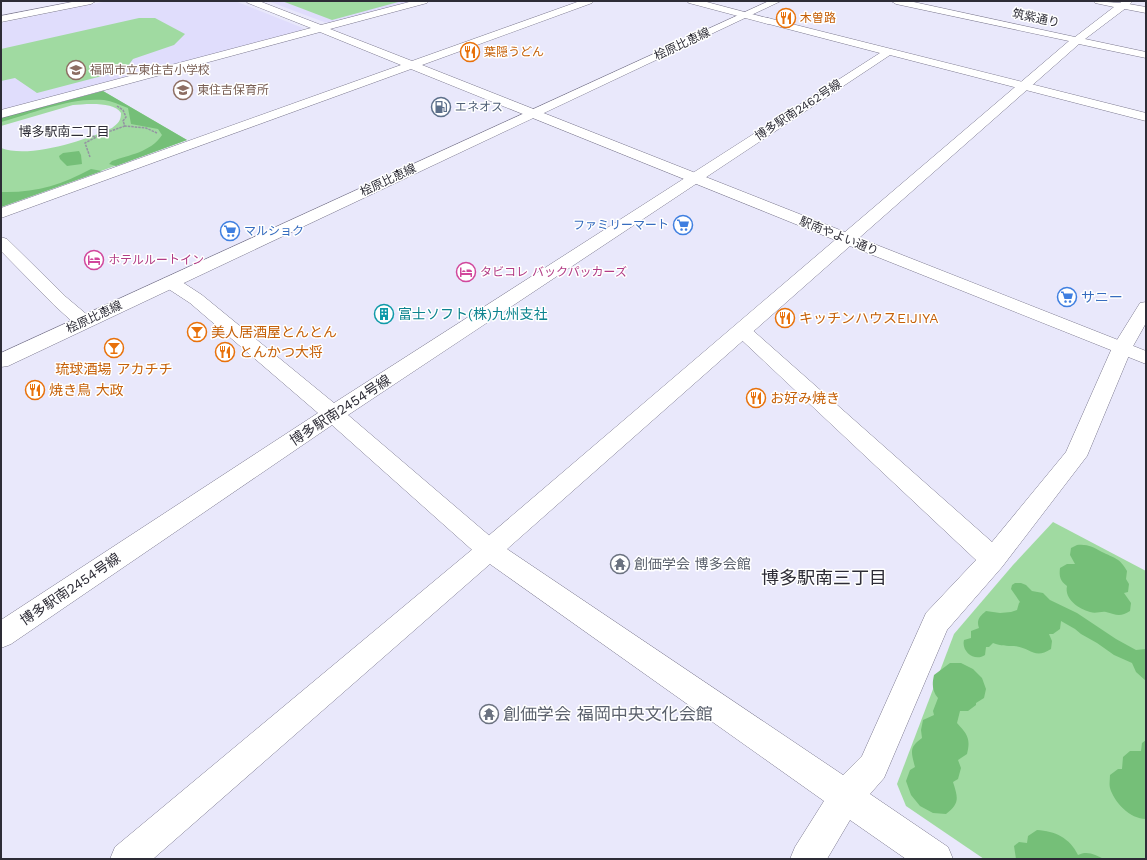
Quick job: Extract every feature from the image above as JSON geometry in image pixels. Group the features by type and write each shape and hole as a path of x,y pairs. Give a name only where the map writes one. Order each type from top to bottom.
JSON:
{"street":[{"path":"1,19 91,1"},
{"name":"駅南やよい通り","path":"251,1 533,113 687,182 846,238 1146,358"},
{"path":"1,114 424,1"},
{"path":"1,213 589,1"},
{"path":"692,1 1146,117"},
{"name":"桧原比恵線","path":"1,360 776,1"},
{"name":"筑紫通り","path":"896,1 1146,55"},
{"path":"1098,1 1125,3 1146,10"},
{"path":"126,859 489,550 742,331 846,238 1076,40 1125,3"},
{"name":"博多駅南2462号線","path":"687,182 888,52"},
{"name":"博多駅南2454号線","path":"1,635 333,414 687,182"},
{"path":"1,242 60,301 84,322"},
{"path":"170,282 196,299 333,414 489,550 936,859"},
{"path":"807,859 846,796 873,767 936,622 993,559 1076,456 1122,348 1146,306"},
{"path":"742,331 993,559"}],"path":[{"path":"112,105 124,109 126,117 123,121 126,126"},
{"path":"89,160 90,157 85,143 96,137 126,126 154,131 157,134 156,137"},
{"path":"89,135 96,137"}],"shaded area":[{"name":"福岡市立東住吉小学校","path":"108,1 235,1 303,28 301,31 1,110 1,23"},
{"path":"268,1 413,1 331,23 324,22"}],"green space":[{"path":"282,1 402,1 332,20"},
{"path":"139,18 155,18 185,34 174,45 133,59 125,70 37,93 15,78 1,81 1,49"},
{"path":"103,91 187,140 1,207 1,148 13,151 42,150 73,143 112,128 119,122 121,113 117,109 106,105 85,104 73,105 1,126 1,118"},
{"path":"103,91 187,140 116,166 109,164 112,161 146,149 157,141 162,135 158,129 131,124 128,108 116,103 104,100 91,100 65,103 1,122 1,118"},
{"path":"79,151 82,164 67,166 59,156 63,153"},
{"path":"91,169 102,171 1,207 1,192 26,191 48,187 59,184"},
{"path":"1053,522 1146,571 1146,859 984,859 906,806 897,784 954,634 1013,565"},
{"path":"1077,545 1087,545 1093,547 1122,563 1127,571 1126,579 1129,584 1128,592 1124,593 1131,603 1130,611 1118,615 1104,612 1092,613 1073,603 1068,595 1067,586 1060,578 1060,568 1067,564 1075,564 1070,555 1071,548"},
{"path":"1015,583 1021,583 1026,585 1032,591 1043,593 1050,600 1077,613 1116,639 1136,650 1146,649 1146,681 1136,672 1132,663 1114,655 1061,621 1060,629 1053,634 1049,634 1052,641 1051,649 1045,652 1036,653 1019,647 993,643 989,647 986,647 985,655 977,657 970,655 965,648 964,640 971,638 971,631 979,628 978,620 980,616 986,611 1000,613 1017,610 1020,602 1011,589 1012,585"},
{"path":"950,663 961,663 973,669 982,678 986,689 984,698 976,703 976,705 968,711 960,711 957,723 967,737 969,744 967,754 958,760 961,768 958,779 953,782 957,800 954,807 946,814 933,813 920,806 911,795 906,781 910,770 915,767 912,750 915,744 922,738 921,730 923,720 934,715 933,711 938,698 933,687 934,675"},
{"path":"1146,740 1146,819 1134,816 1119,804 1110,788 1110,775 1118,769 1122,769 1123,757 1130,751 1141,751 1142,743"},
{"path":"1037,830 1050,832 1061,836 1071,844 1078,855 1088,853 1104,859 1016,859 1014,846 1019,842 1027,843 1028,836"}],"place":[{"name":"木曽路","path":"786,18"},
{"name":"葉隠うどん","path":"470,52"},
{"name":"福岡市立東住吉小学校","path":"76,70"},
{"name":"東住吉保育所","path":"183,90"},
{"name":"エネオス","path":"441,107"},
{"name":"ファミリーマート","path":"683,225"},
{"name":"マルショク","path":"230,231"},
{"name":"ホテルルートイン","path":"94,260"},
{"name":"タビコレ バックパッカーズ","path":"466,272"},
{"name":"サニー","path":"1067,297"},
{"name":"富士ソフト(株)九州支社","path":"384,314"},
{"name":"キッチンハウスEIJIYA","path":"785,318"},
{"name":"美人居酒屋とんとん","path":"197,332"},
{"name":"琉球酒場 アカチチ","path":"114,348"},
{"name":"とんかつ大将","path":"225,352"},
{"name":"焼き鳥 大政","path":"35,390"},
{"name":"お好み焼き","path":"756,398"},
{"name":"創価学会 博多会館","path":"620,564"},
{"name":"創価学会 福岡中央文化会館","path":"489,714"}],"district":[{"name":"博多駅南二丁目","path":"64,131"},
{"name":"博多駅南三丁目","path":"824,577"}]}
